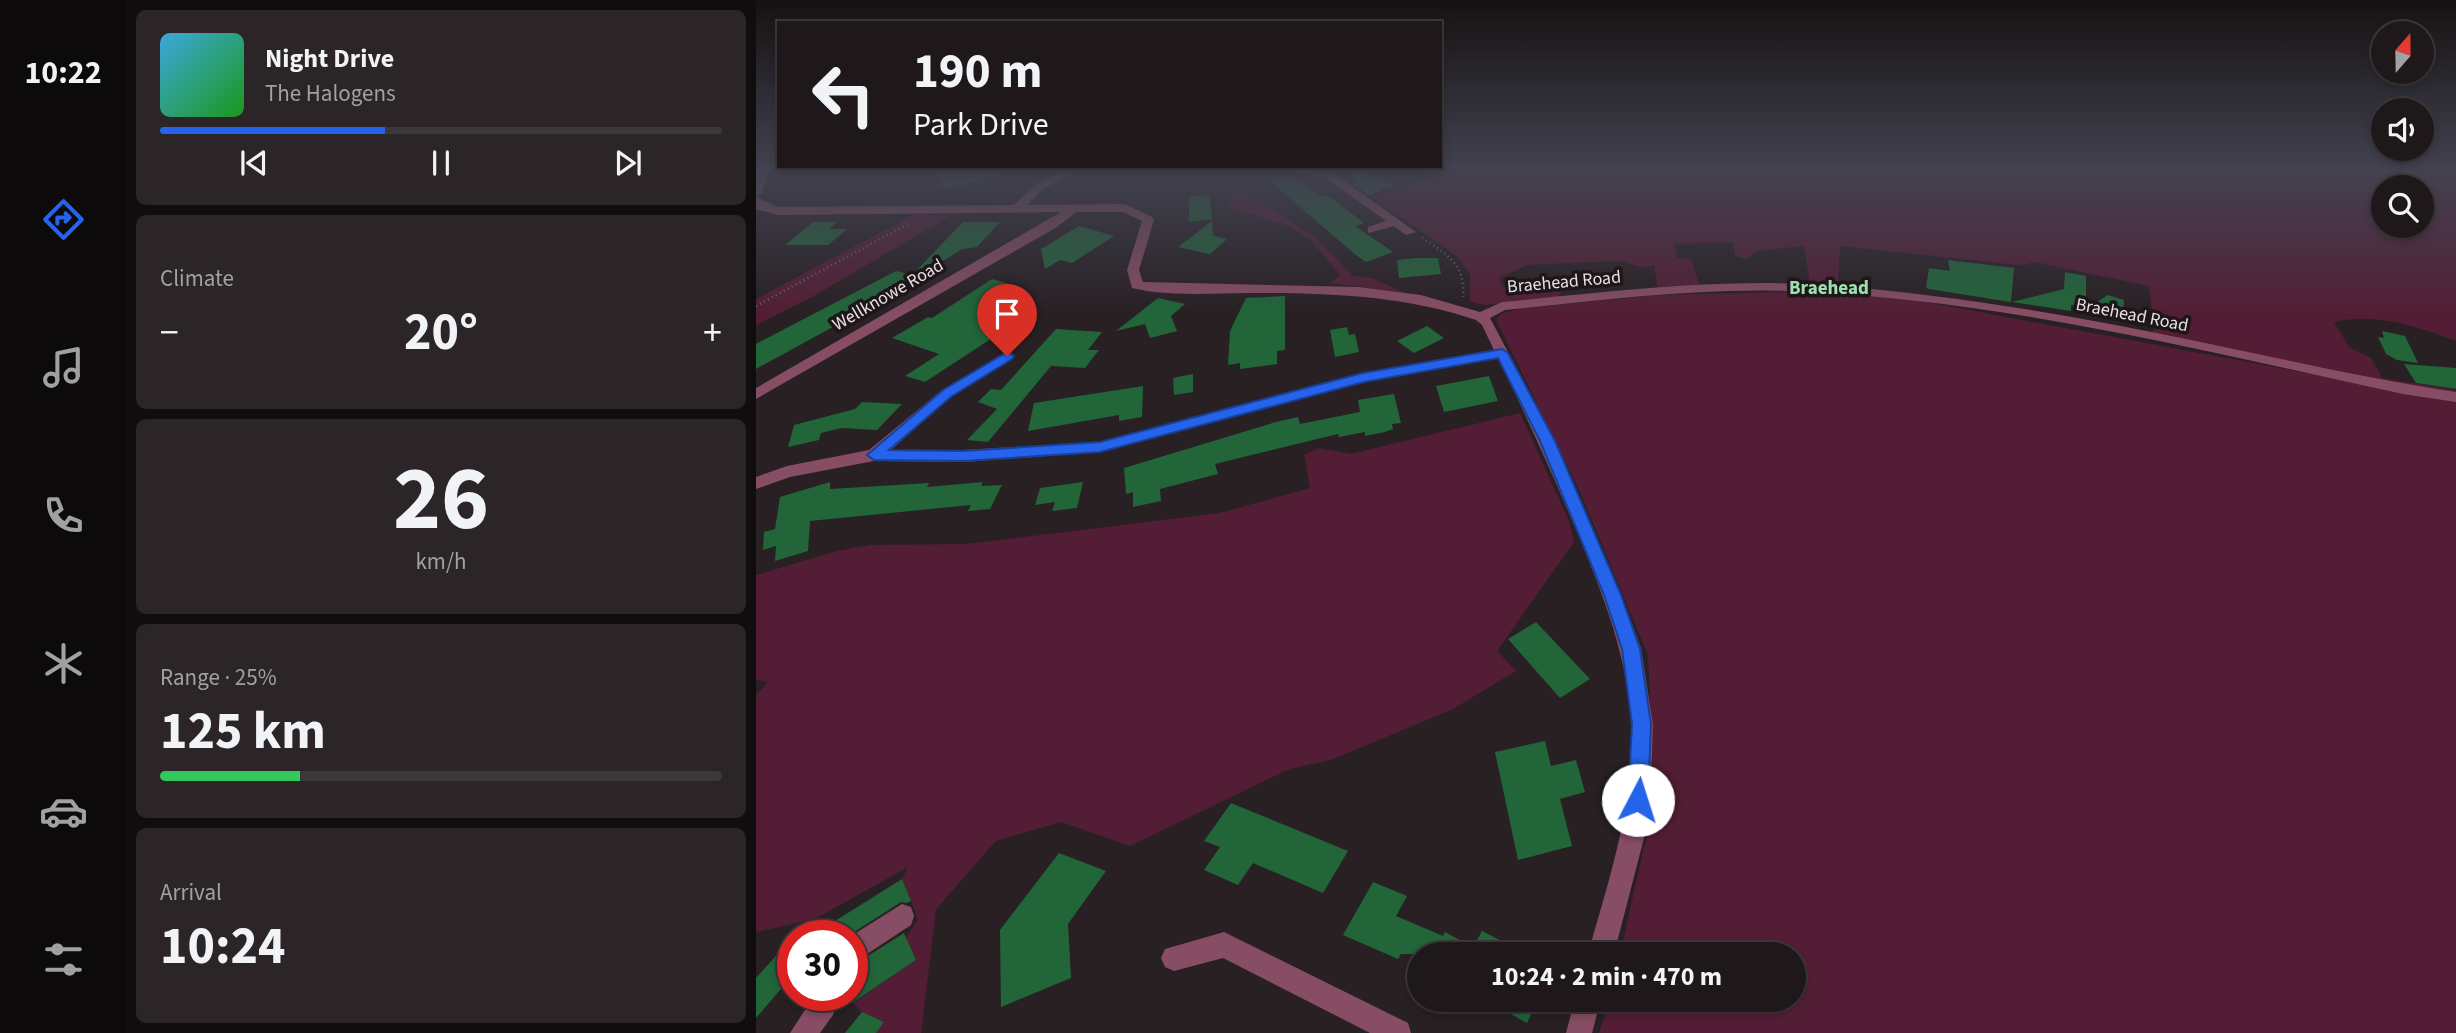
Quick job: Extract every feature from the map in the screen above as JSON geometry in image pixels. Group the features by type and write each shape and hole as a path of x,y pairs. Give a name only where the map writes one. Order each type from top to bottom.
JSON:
{"street":[{"name":"Wellknowe Road","path":"756,394 1062,217"},
{"path":"1146,217 1148,220 1133,270 1137,285 1167,289 1348,289 1427,299 1481,317 1488,323 1548,441 1612,595 1631,649 1642,724 1639,793 1632,838 1604,942"},
{"path":"1387,217 1410,232"},
{"path":"1372,230 1394,222"},
{"name":"Braehead Road","path":"1481,317 1502,306 1690,290 1823,288 1931,301 2088,326 2403,389 2456,397"},
{"path":"756,483 787,472 874,455 963,456 1100,447 1363,378 1502,353"},
{"path":"874,455 947,393 1007,356"},
{"path":"868,940 902,916"},
{"path":"1174,958 1224,945 1398,1033"},
{"path":"803,1033 820,1011"},
{"path":"1579,1033 1585,1012"}],"path":[{"path":"756,306 921,217"},
{"path":"1410,232 1449,257 1462,270 1466,280 1460,309"}],"shaded area":[{"path":"909,217 948,217 814,296 756,325 756,299"},
{"path":"1260,217 1285,217 1316,238 1353,276 1372,278 1405,293 1330,283 1340,275 1310,239 1287,226"},
{"path":"1401,217 2371,217 2371,238 2434,238 2434,217 2456,217 2456,341 2396,322 2350,319 2334,322 2349,347 2371,358 2382,378 2455,390 2456,394 2422,390 2150,334 2154,330 2149,286 2033,262 2025,265 2008,264 1840,246 1838,286 1810,285 1804,246 1757,251 1746,259 1735,256 1733,242 1674,244 1677,258 1691,259 1700,287 1658,290 1654,265 1642,268 1622,261 1527,265 1500,278 1502,286 1512,290 1563,287 1558,298 1485,305 1470,302 1470,274 1458,257"},
{"path":"1825,291 1926,302 2456,401 2456,1033 1599,1033 1606,1012 1806,1012 1806,942 1623,942 1654,803 1648,655 1580,492 1496,320 1500,314 1523,308 1660,295"},
{"path":"1520,413 1569,521 1574,542 1497,651 1516,671 1453,709 1331,760 1289,769 1130,846 1061,822 996,841 936,909 921,1033 876,1033 884,1022 861,1011 868,1011 868,993 916,960 906,938 918,919 902,879 908,867 815,919 777,920 777,927 756,932 756,695 768,682 756,679 756,575 837,551 870,545 966,544 1220,513 1310,488 1304,455 1319,448 1351,454"}],"building":[{"path":"1189,217 1212,217 1212,219 1189,222"},
{"path":"1312,217 1356,217 1364,223 1355,226 1393,252 1366,262"},
{"path":"1212,221 1213,236 1227,239 1210,254 1178,247"},
{"path":"813,222 837,222 829,229 847,229 828,245 785,245"},
{"path":"963,222 1000,222 977,247 962,249 862,311 756,369 756,344 896,271 912,275"},
{"path":"1079,226 1114,236 1072,263 1060,260 1045,269 1041,249"},
{"path":"1438,258 1441,274 1399,278 1397,260"},
{"path":"1948,260 2014,268 2011,302 1926,287 1929,268 1950,271"},
{"path":"2065,272 2086,276 2086,307 2071,305 2071,311 2012,302 2064,289"},
{"path":"992,279 1017,286 1009,292 1016,294 978,317 1000,326 997,335 925,382 905,376 939,354 892,338 928,317 932,318"},
{"path":"2108,295 2124,300 2124,317 2087,308"},
{"path":"1285,296 1285,350 1277,351 1277,364 1240,369 1240,363 1228,365 1230,331 1246,298"},
{"path":"1158,298 1185,304 1171,316 1177,331 1150,338 1145,324 1116,331"},
{"path":"1427,326 1444,338 1414,353 1397,341"},
{"path":"1347,327 1349,335 1355,334 1359,352 1335,357 1330,330"},
{"path":"1056,329 1102,332 1088,350 1099,350 1085,368 1051,366 988,442 967,440 997,409 978,402 991,389 1001,390"},
{"path":"2382,331 2405,336 2418,363 2397,360 2386,354 2378,337 2384,338"},
{"path":"2404,364 2456,368 2456,389 2416,383"},
{"path":"1193,374 1193,392 1174,395 1173,378"},
{"path":"1489,376 1498,401 1444,412 1436,386"},
{"path":"1143,386 1142,417 1119,421 1119,415 1028,431 1034,403"},
{"path":"1394,394 1401,423 1392,424 1393,429 1385,432 1365,436 1365,432 1339,437 1338,434 1215,464 1218,474 1160,489 1161,501 1133,507 1133,492 1126,494 1124,468 1276,422 1298,417 1300,424 1360,412 1358,400"},
{"path":"862,402 902,404 877,430 841,428 821,433 819,440 788,447 794,425 855,409"},
{"path":"830,482 830,489 929,483 927,487 983,482 981,486 1002,485 990,509 968,511 971,505 810,521 808,551 775,561 776,546 763,550 764,532 775,529 780,497"},
{"path":"1083,482 1077,508 1052,511 1055,502 1035,505 1040,488"},
{"path":"1536,622 1590,679 1560,698 1508,639"},
{"path":"1545,741 1551,766 1576,760 1585,792 1560,799 1572,846 1518,860 1495,752"},
{"path":"1231,803 1348,851 1323,893 1253,863 1238,885 1204,870 1220,847 1204,841"},
{"path":"1059,853 1106,871 1068,924 1071,978 1001,1007 1000,930"},
{"path":"902,879 911,901 901,902 868,923 868,920 837,920"},
{"path":"1373,882 1407,896 1396,916 1443,936 1445,932 1464,942 1407,942 1407,954 1401,954 1398,959 1343,935"},
{"path":"1482,931 1504,942 1476,942"},
{"path":"904,933 916,960 868,992 868,956"},
{"path":"777,955 777,994 756,1018 756,978"},
{"path":"862,1012 884,1022 876,1033 845,1033"},
{"path":"1507,1012 1532,1012 1527,1023"}],"district":[{"name":"Braehead","path":"1829,288"}],"route":[{"path":"1007,356 947,393 874,455 963,456 1100,447 1363,378 1502,353 1548,441 1612,595 1631,649 1642,724 1638,800"}]}
